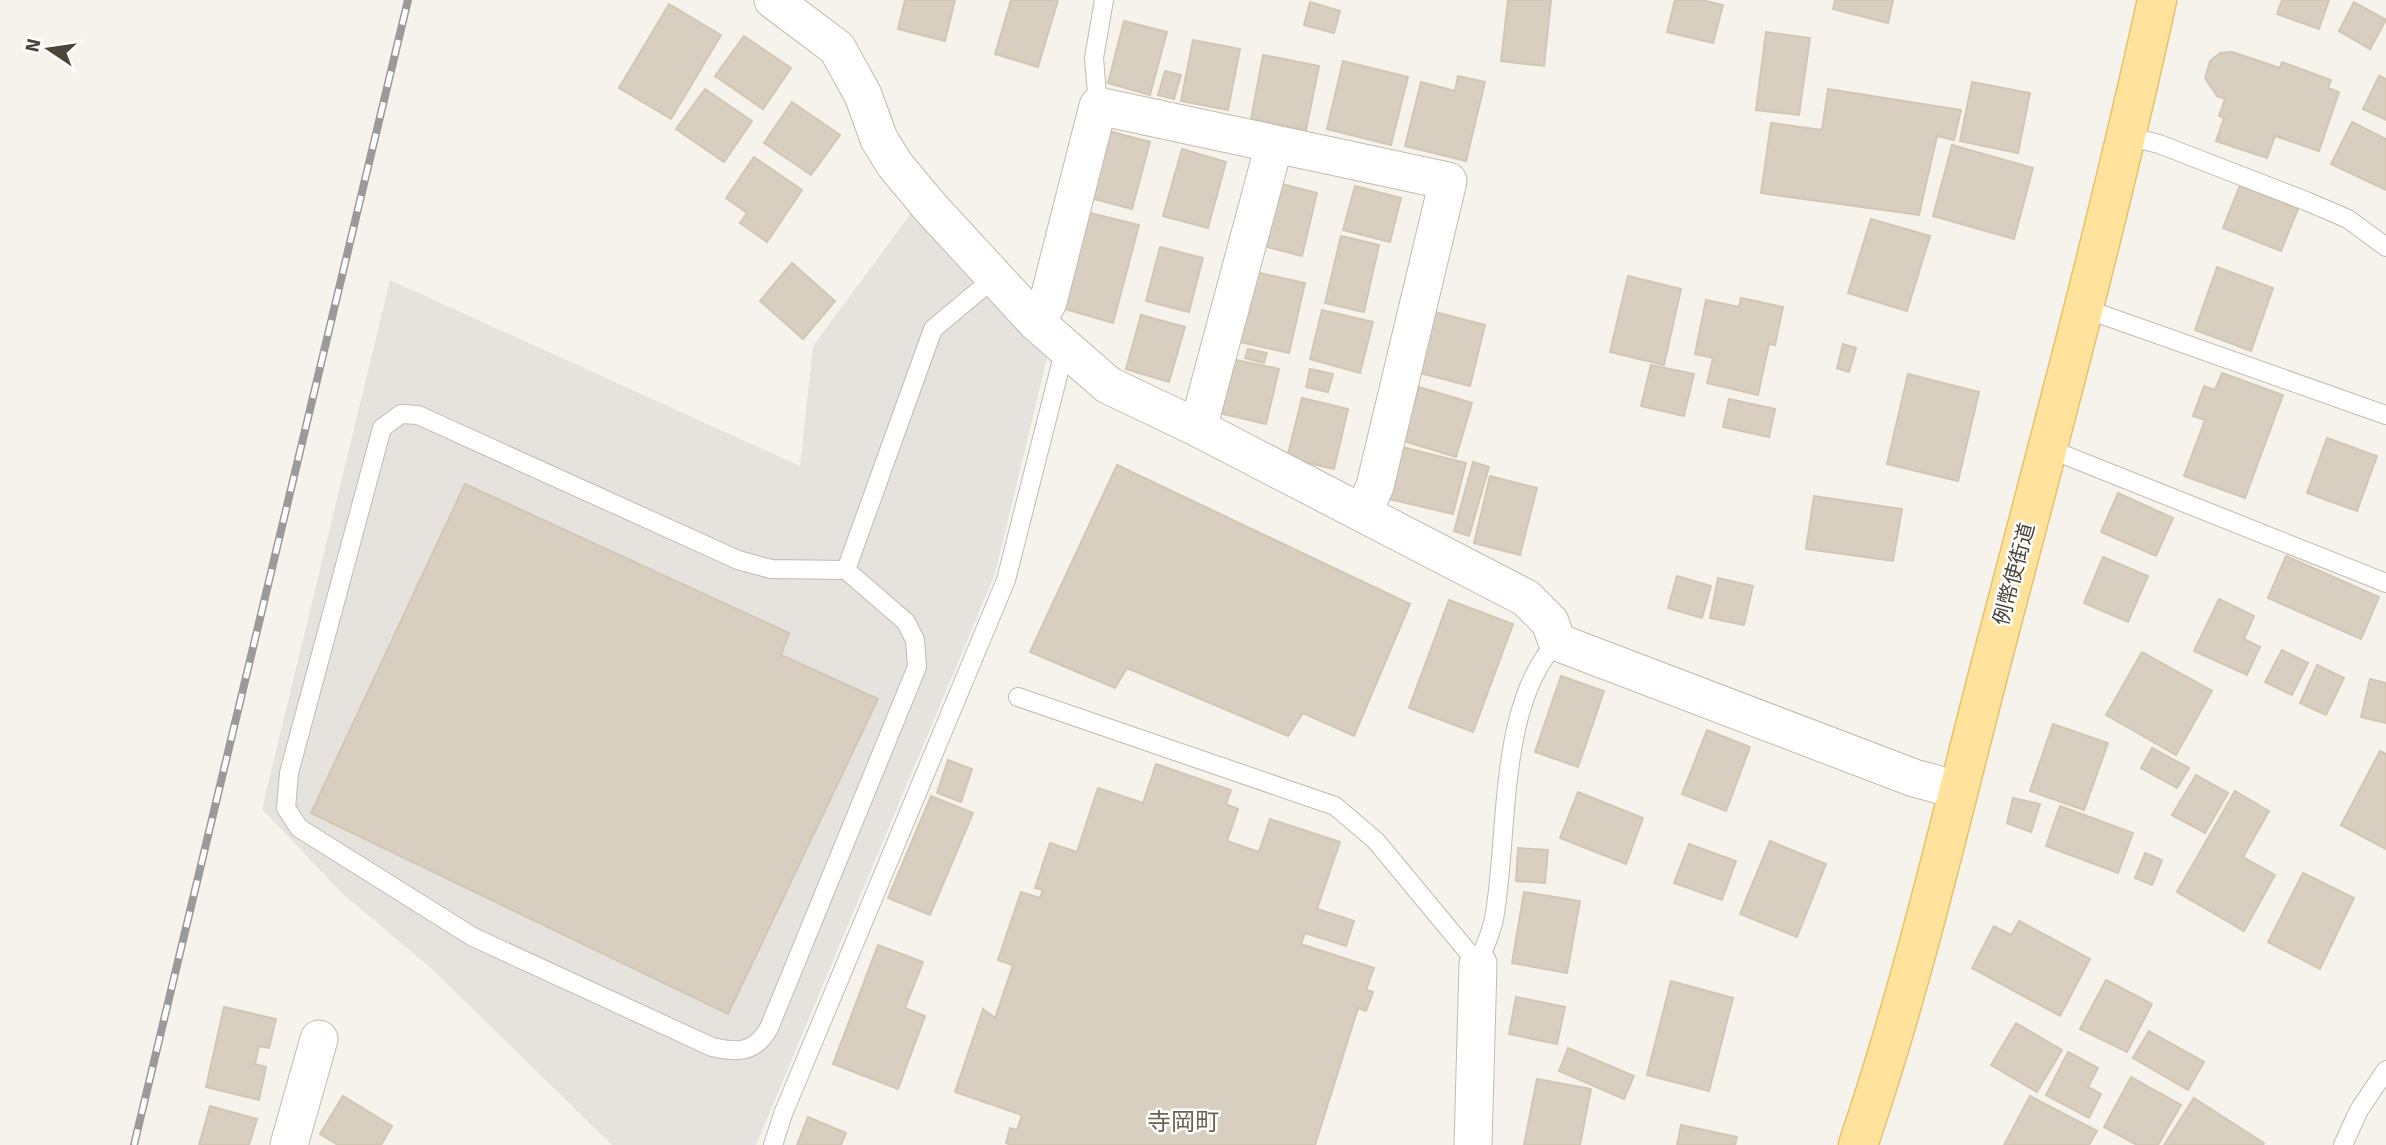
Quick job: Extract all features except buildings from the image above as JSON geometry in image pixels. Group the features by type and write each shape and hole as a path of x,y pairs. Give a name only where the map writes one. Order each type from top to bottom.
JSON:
{"main road":[{"name":"例幣使街道","path":"1858,1145 1902,1004 1958,790 2127,136 2157,0"}],"street":[{"path":"773,0 837,48 863,96 879,139 895,165 1036,323 1108,385 1198,428 1525,598 1550,622 1557,642 1901,773 1958,790"},
{"path":"1036,323 1048,302 1098,106 1448,181 1375,486 1363,513"},
{"path":"1198,428 1274,145"},
{"path":"1473,1145 1478,964"},
{"path":"289,1145 319,1039"}],"lane":[{"path":"1098,106 1094,58 1104,0"},
{"path":"2127,136 2158,144 2338,214 2386,247"},
{"path":"846,570 933,329 994,278"},
{"path":"2083,308 2386,415"},
{"path":"773,1145 788,1101 1006,580 1065,348"},
{"path":"401,414 418,415 738,560 771,569 846,570 906,622 915,640 917,667 769,1028 761,1042 750,1049 736,1052 712,1047 473,937 299,828 286,808 289,773 382,428 401,414"},
{"path":"2047,449 2386,583"},
{"path":"1478,964 1493,921 1512,742 1540,660 1557,642"},
{"path":"1018,697 1335,806 1376,841 1478,964"},
{"path":"2343,1145 2359,1110 2386,1070"}],"shaded area":[{"path":"912,212 1048,354 995,574 756,1145 612,1145 432,969 344,895 262,809 390,280 800,466 813,346"}],"railway":[{"path":"134,1145 408,0"}],"district":[{"name":"寺岡町","path":"1183,1122"}]}
